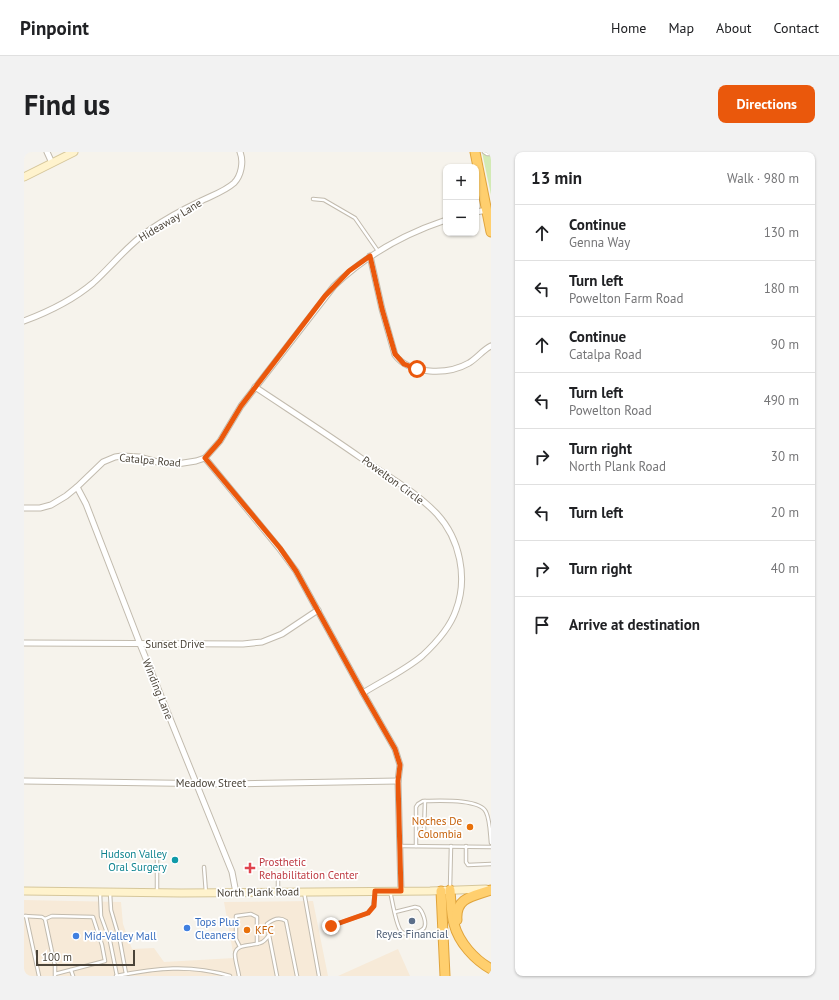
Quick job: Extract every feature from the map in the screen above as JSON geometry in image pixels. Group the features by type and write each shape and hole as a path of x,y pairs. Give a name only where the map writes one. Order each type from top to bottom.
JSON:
{"highway":[{"path":"475,152 491,232"},
{"path":"463,942 457,921 458,907 466,899 491,890"},
{"path":"446,891 457,932 476,958 491,969"},
{"path":"445,976 446,891"}],"main road":[{"path":"24,177 74,152"},
{"name":"North Plank Road","path":"24,891 100,893 236,893 491,890"}],"street":[{"path":"47,152 52,163"},
{"name":"Hideaway Lane","path":"24,321 62,304 80,293 130,245 151,229 185,209 227,189 238,178 241,169 240,152"},
{"path":"479,211 487,210"},
{"path":"401,891 398,781 400,765 395,749 296,571 280,548 205,458 220,441 241,406 255,387 325,296 349,271 378,251 429,226 443,221"},
{"path":"370,256 382,309 395,354 400,361 417,369 430,371 449,370 468,364 491,346"},
{"name":"Powelton Circle","path":"255,387 325,432 419,498 443,522 459,554 461,579 459,601 456,612 445,630 422,656 413,663 363,693"},
{"name":"Catalpa Road","path":"24,508 40,508 51,505 77,487 103,462 115,456 177,464 205,458"},
{"name":"Winding Lane","path":"77,487 86,504 140,644 232,872 236,893"},
{"name":"Sunset Drive","path":"24,643 243,644 262,642 282,634 318,610"},
{"name":"Meadow Street","path":"24,781 197,784 398,781"}],"lane":[{"path":"484,152 491,154"},
{"path":"312,199 324,200 355,218 378,251"},
{"path":"416,846 416,807 418,804 425,801 470,802 478,804 484,808 486,812 491,843"},
{"path":"424,832 425,801"},
{"path":"400,846 491,847"},
{"path":"446,891 451,846"},
{"path":"466,846 466,862 468,865 491,864"},
{"path":"157,893 158,854"},
{"path":"204,867 206,893"},
{"path":"278,881 278,892"},
{"path":"331,926 368,913 374,906 375,891"},
{"path":"390,891 395,912 400,930 402,933 405,934 422,930 424,928 425,925 422,911 419,908 415,907 395,912"},
{"path":"110,892 111,910 120,941 126,974"},
{"path":"304,892 319,976"},
{"path":"100,893 101,916 110,941 117,976 150,969 172,967 196,968 230,976"},
{"path":"240,947 236,939 236,916 251,914 258,917 257,944"},
{"path":"38,976 25,916 42,917 45,919 52,916 93,917 102,945 105,961 55,975 55,966 45,919"},
{"path":"277,976 267,924 272,920 282,918 286,920 297,976"},
{"path":"239,976 235,953 237,949 240,947 257,944 265,940 269,935"},
{"path":"71,970 73,976"}],"shaded area":[{"name":"Mid-Valley Mall","path":"24,900 121,902 123,924 132,949 154,948 164,962 234,958 224,902 313,901 328,976 24,976"},
{"path":"398,949 410,976 338,976"}],"green space":[{"path":"482,152 491,152 491,195"}],"place":[{"name":"Noches De Colombia","path":"470,827"},
{"name":"Hudson Valley Oral Surgery","path":"175,860"},
{"name":"Prosthetic Rehabilitation Center","path":"250,868"},
{"name":"Reyes Financial","path":"412,921"},
{"name":"Tops Plus Cleaners","path":"187,928"},
{"name":"KFC","path":"247,930"},
{"name":"Mid-Valley Mall","path":"76,936"}],"route":[{"path":"331,926 368,913 374,906 375,891 401,891 398,781 400,765 395,749 386,731 363,693 296,571 280,548 205,458 216,448 241,406 325,296 349,271 370,256 382,309 395,354 404,364 417,369"}]}
